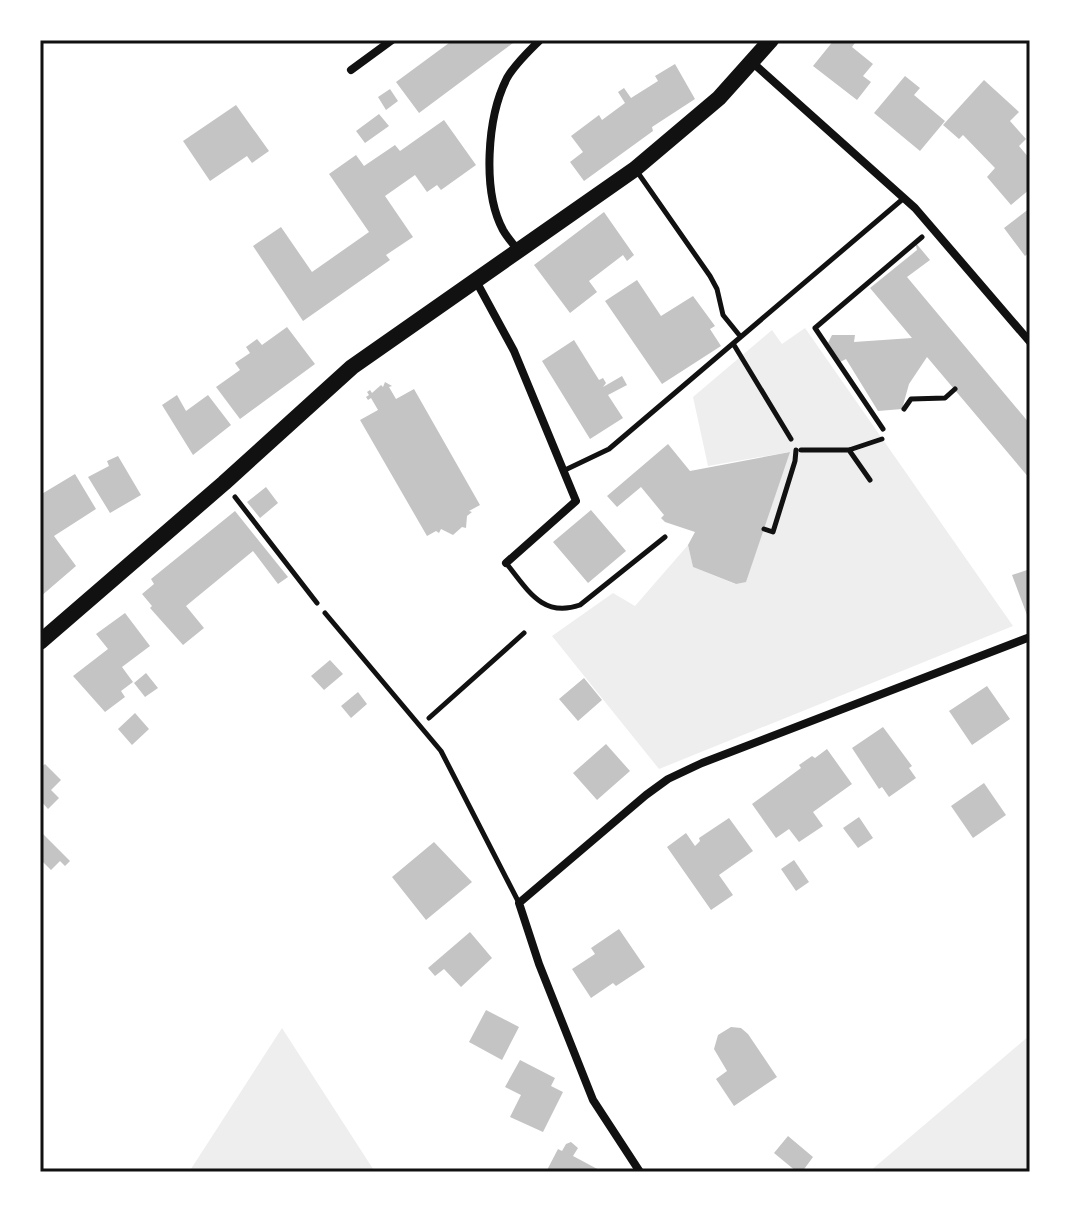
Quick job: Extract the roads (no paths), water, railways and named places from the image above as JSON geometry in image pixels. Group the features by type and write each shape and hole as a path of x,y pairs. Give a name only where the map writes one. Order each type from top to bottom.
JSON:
{"main road":[{"path":"40,642 352,367 635,169 719,98 771,40"}],"street":[{"path":"351,70 392,40"},
{"path":"518,250 503,230 492,195 493,123 508,77 540,40"},
{"path":"753,63 933,227 1030,342"},
{"path":"476,281 508,340 576,501 506,563"},
{"path":"640,1172 593,1100 539,964 519,903 668,779 717,757 1030,637"}],"lane":[{"path":"635,169 679,227 710,276 717,289 723,315 740,336"},
{"path":"565,470 609,449 904,198"},
{"path":"734,345 791,439"},
{"path":"506,563 539,601 558,610 568,609 580,605 665,537"},
{"path":"325,613 441,751 519,903"}]}
